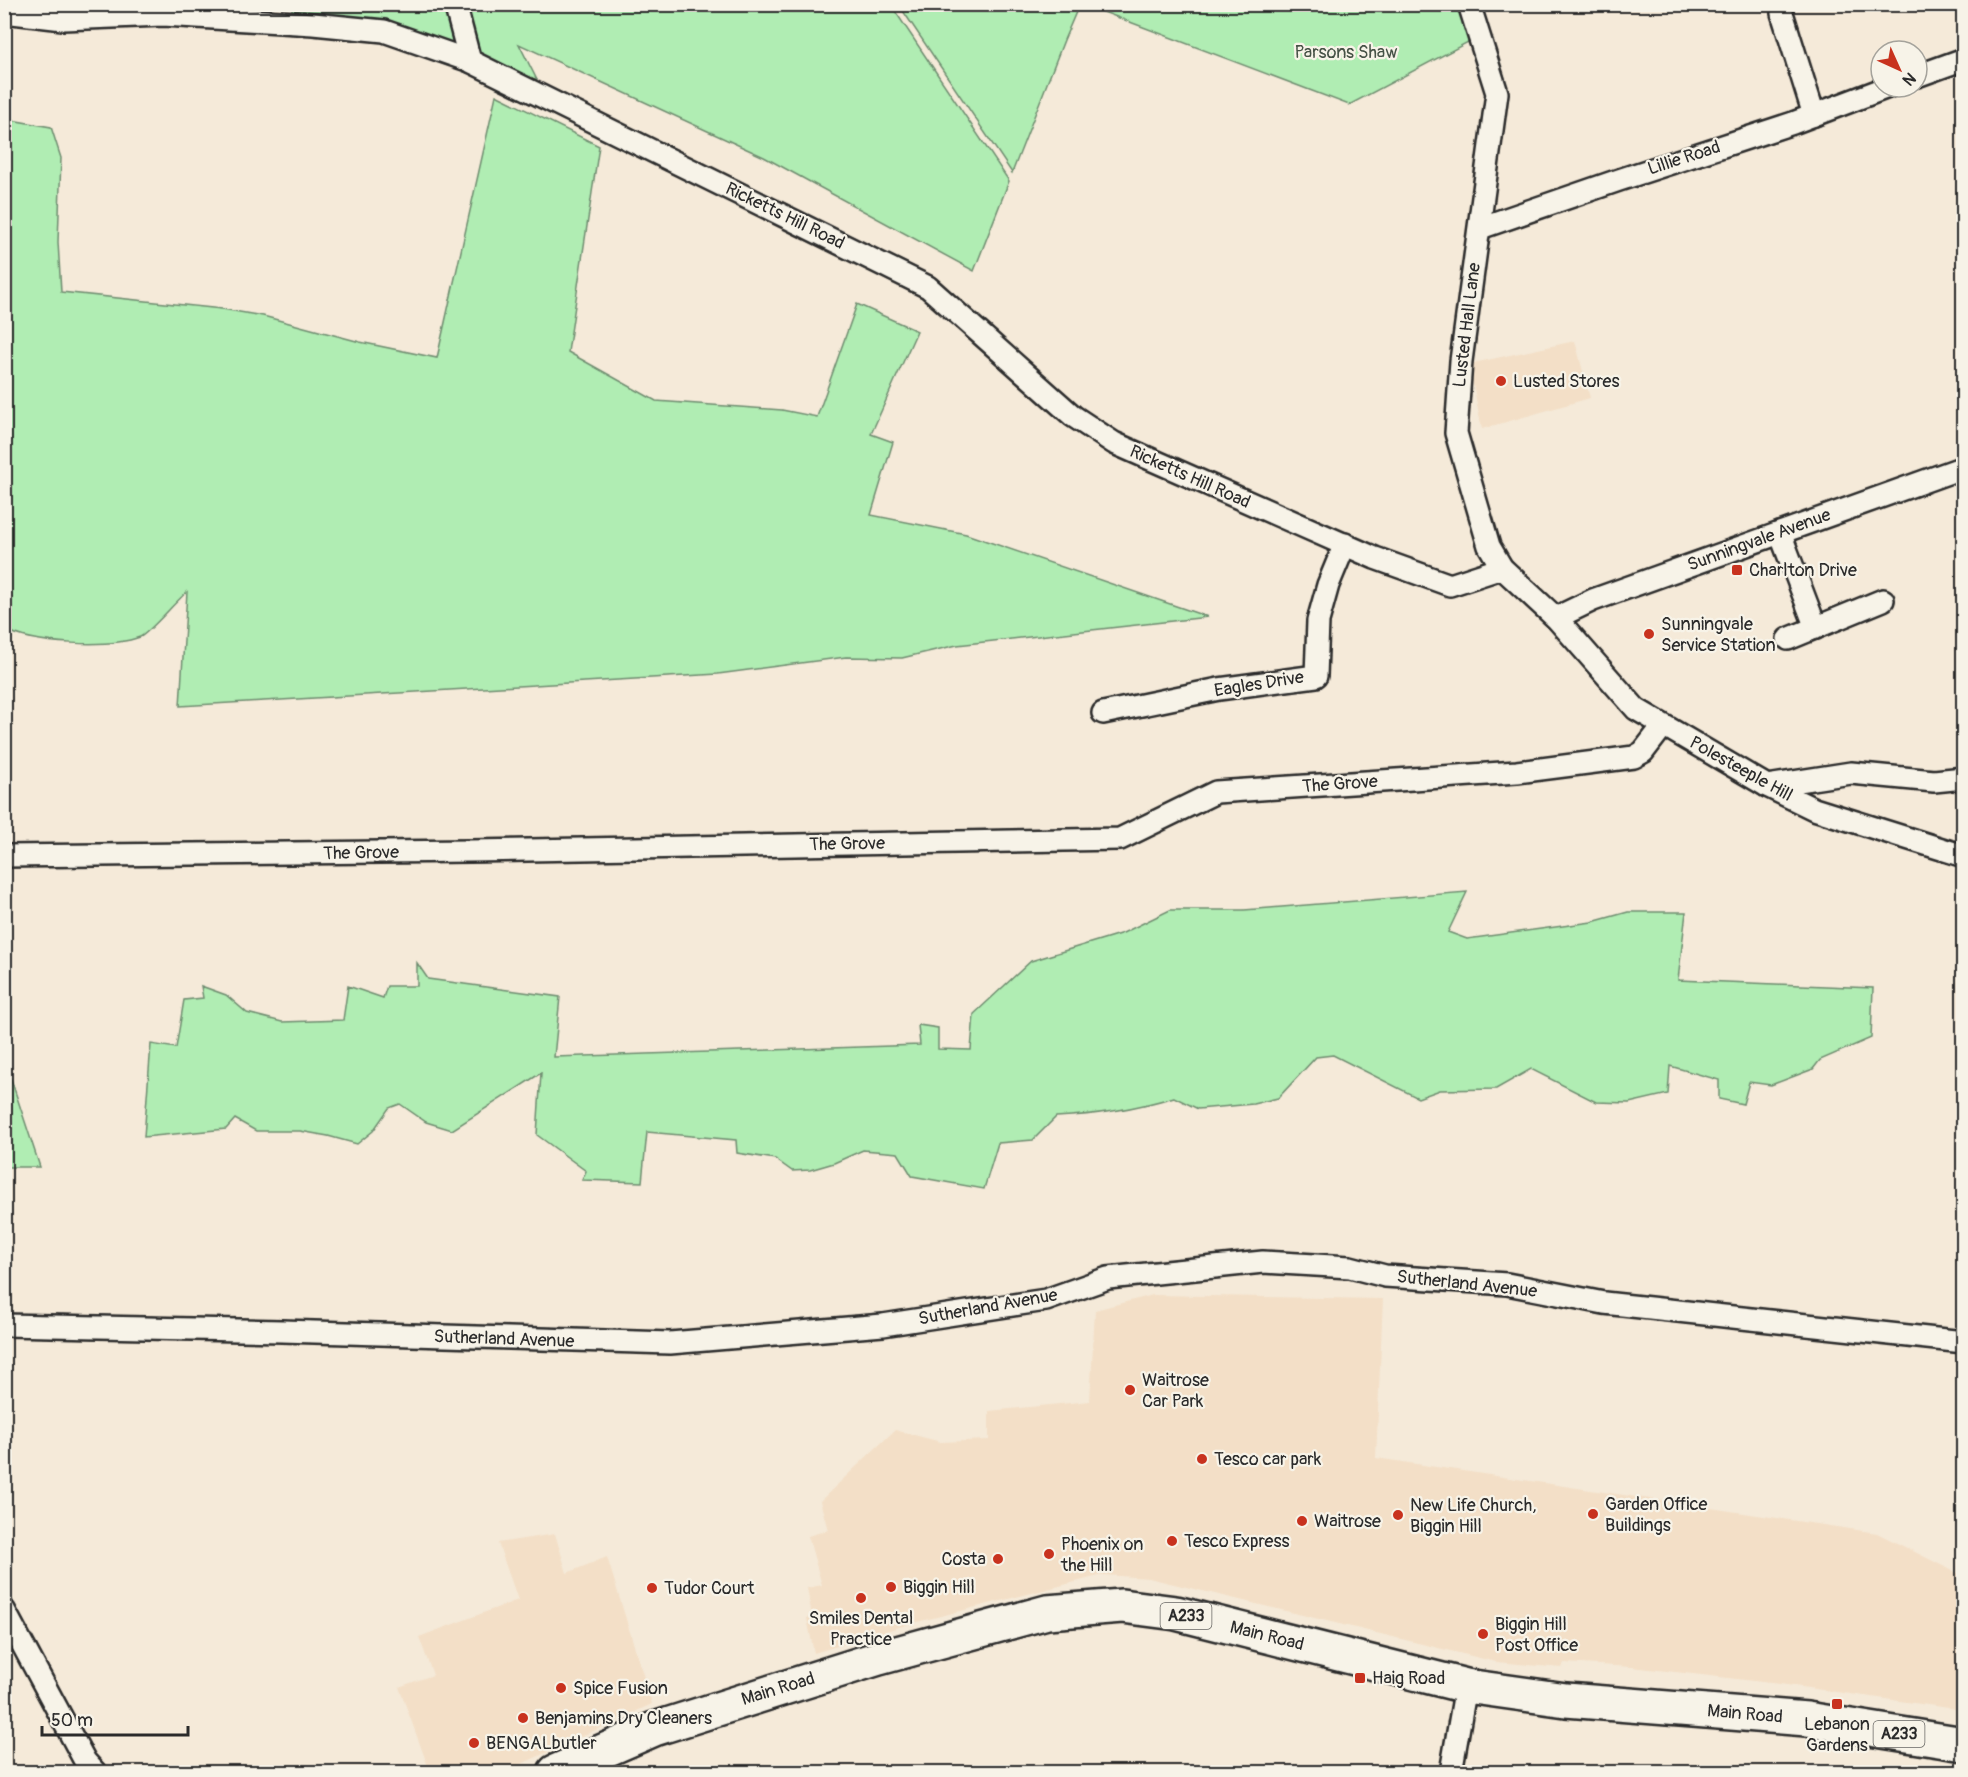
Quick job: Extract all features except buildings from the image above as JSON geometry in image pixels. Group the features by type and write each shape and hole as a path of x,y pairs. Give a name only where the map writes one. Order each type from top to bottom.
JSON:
{"main road":[{"name":"Main Road","path":"555,1773 654,1729 879,1658 1047,1612 1122,1606 1176,1613 1466,1686 1566,1700 1807,1719 1964,1744"}],"street":[{"path":"455,4 470,61"},
{"name":"Lusted Hall Lane","path":"1469,4 1497,93 1461,361 1456,433 1489,546 1502,568 1557,620"},
{"name":"Ricketts Hill Road","path":"4,12 63,19 162,15 314,24 384,32 470,61 928,287 1073,416 1114,443 1375,558 1450,585 1502,568"},
{"path":"1782,13 1814,114"},
{"path":"1929,72 1964,59"},
{"name":"Lillie Road","path":"1480,228 1793,123 1869,94"},
{"name":"Sunningvale Avenue","path":"1557,620 1593,600 1964,467"},
{"path":"1780,532 1816,628"},
{"name":"Eagles Drive","path":"1103,713 1220,689 1316,676 1318,621 1328,585 1345,544"},
{"path":"1788,639 1883,600"},
{"name":"Polesteeple Hill","path":"1557,620 1636,709 1663,726 1767,786 1814,809 1964,856"},
{"name":"The Grove","path":"4,856 470,851 1120,839 1216,792 1517,772 1634,757 1643,752 1663,726"},
{"path":"1767,786 1851,773 1934,781 1964,778"},
{"name":"Sutherland Avenue","path":"4,1325 670,1343 883,1325 1046,1300 1108,1278 1263,1262 1350,1267 1385,1276 1507,1284 1604,1303 1964,1342"},
{"path":"5,1611 85,1761 95,1773"},
{"path":"1451,1773 1466,1686"}],"shaded area":[{"path":"1575,341 1590,398 1482,429 1469,364"},
{"path":"1153,1295 1383,1299 1376,1458 1877,1533 1963,1576 1963,1710 1780,1684 1632,1667 1564,1663 1562,1668 1496,1662 1149,1578 1103,1575 909,1624 814,1653 807,1618 812,1616 807,1588 822,1585 808,1536 828,1530 820,1501 895,1430 941,1442 989,1440 989,1411 1090,1401 1095,1310"},
{"path":"555,1534 567,1573 607,1557 652,1704 504,1772 430,1772 399,1687 433,1675 419,1637 518,1600 498,1543"}],"green space":[{"path":"292,4 891,5 1009,181 974,271 764,157 519,44 537,80 461,56 390,21 292,11"},
{"path":"899,5 1079,5 1012,173"},
{"name":"Parsons Shaw","path":"1085,5 1458,5 1472,40 1349,105"},
{"path":"496,95 599,146 568,352 656,401 782,410 817,417 857,304 917,331 871,434 893,442 871,515 966,534 1208,617 957,645 902,658 846,657 718,674 180,706 187,592 144,635 127,640 110,643 71,643 33,639 5,629 5,119 51,127 61,158 58,242 61,292 222,309 263,316 360,342 437,358"},
{"path":"1467,892 1448,932 1467,939 1592,922 1628,912 1686,912 1678,980 1873,988 1871,1038 1820,1060 1813,1069 1771,1085 1749,1082 1743,1104 1719,1099 1719,1080 1670,1066 1668,1094 1629,1103 1596,1102 1531,1069 1496,1089 1440,1090 1418,1098 1333,1055 1316,1057 1278,1098 1253,1104 1198,1109 1174,1097 1115,1111 1056,1117 1033,1140 998,1143 984,1189 912,1176 898,1153 863,1150 834,1163 810,1170 792,1171 775,1159 737,1153 736,1140 647,1132 642,1182 582,1180 586,1171 537,1135 541,1073 452,1130 426,1122 400,1104 389,1108 373,1131 357,1144 300,1131 256,1131 235,1119 226,1129 144,1137 151,1044 176,1048 184,1000 203,998 201,986 226,995 247,1013 282,1022 343,1020 348,986 383,998 387,986 417,986 417,963 428,979 560,997 554,1057 920,1045 918,1025 938,1028 938,1049 971,1050 974,1014 1031,961 1123,933 1170,910 1244,910"},
{"path":"5,1061 40,1167 5,1167"}],"place":[{"name":"Lusted Stores","path":"1501,381"},
{"name":"Charlton Drive","path":"1737,570"},
{"name":"Sunningvale Service Station","path":"1649,634"},
{"name":"Waitrose Car Park","path":"1130,1390"},
{"name":"Tesco car park","path":"1202,1459"},
{"name":"Garden Office Buildings","path":"1593,1514"},
{"name":"New Life Church, Biggin Hill","path":"1398,1515"},
{"name":"Waitrose","path":"1302,1521"},
{"name":"Tesco Express","path":"1172,1541"},
{"name":"Phoenix on the Hill","path":"1049,1554"},
{"name":"Costa","path":"998,1559"},
{"name":"Biggin Hill","path":"891,1587"},
{"name":"Tudor Court","path":"652,1588"},
{"name":"Smiles Dental Practice","path":"861,1598"},
{"name":"Biggin Hill Post Office","path":"1483,1634"},
{"name":"Haig Road","path":"1360,1678"},
{"name":"Spice Fusion","path":"561,1688"},
{"name":"Lebanon Gardens","path":"1837,1704"},
{"name":"Benjamins Dry Cleaners","path":"523,1718"},
{"name":"BENGALbutler","path":"474,1743"}]}
